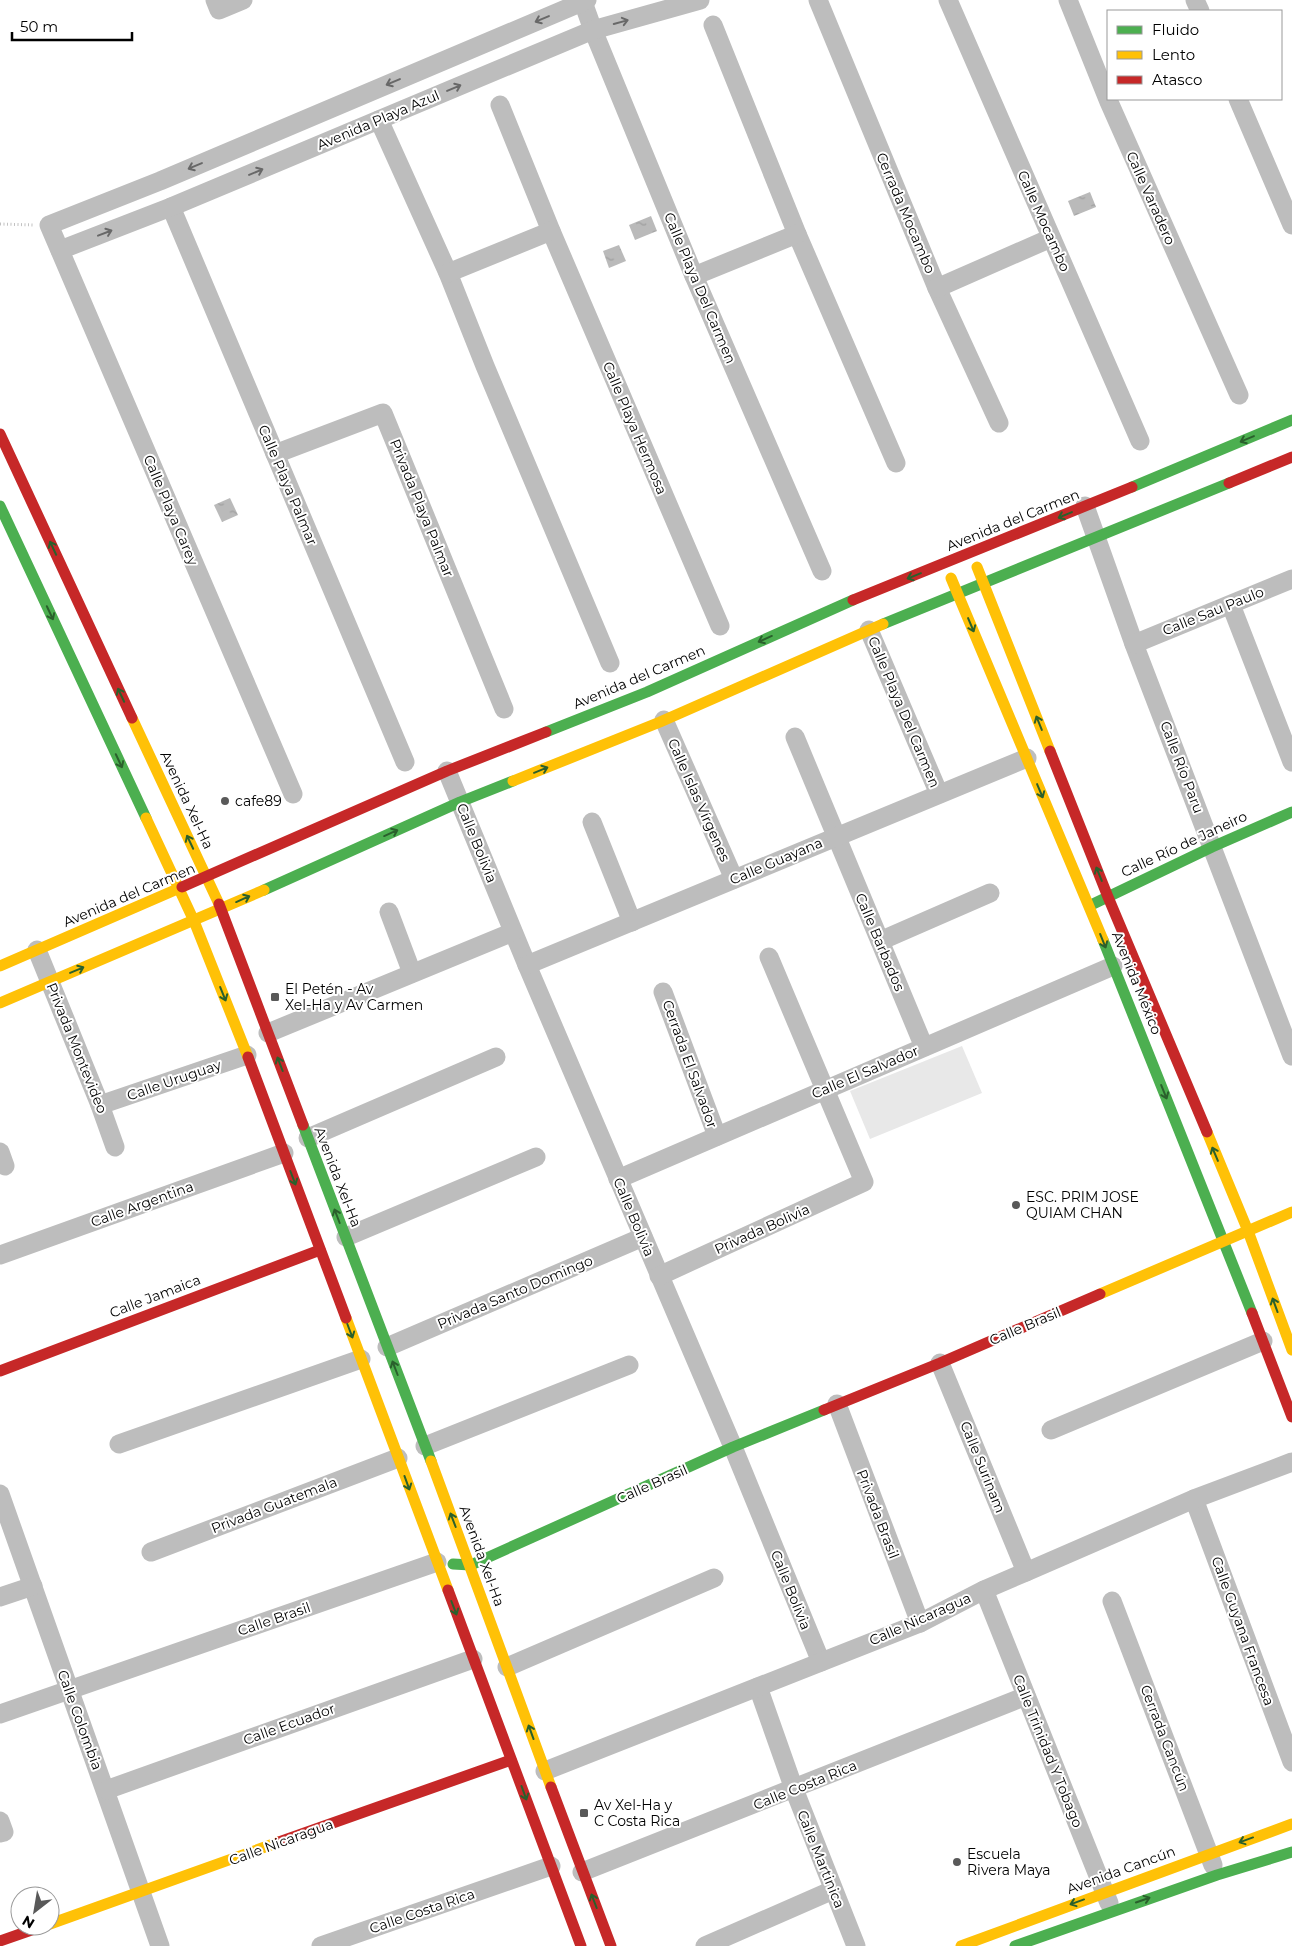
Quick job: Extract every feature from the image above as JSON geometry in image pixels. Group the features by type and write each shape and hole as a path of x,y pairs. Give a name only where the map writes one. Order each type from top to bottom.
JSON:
{"street":[{"path":"215,0 219,10 243,0"},
{"name":"Avenida Playa Azul","path":"60,250 171,207 593,30 700,0"},
{"name":"Cerrada Mocambo","path":"818,0 937,288 999,423"},
{"name":"Calle Mocambo","path":"948,0 1140,441"},
{"name":"Calle Varadero","path":"1068,0 1107,88"},
{"name":"Avenida Playa Azul","path":"49,225 160,181 585,1"},
{"name":"Calle Playa Del Carmen","path":"585,1 593,30 694,276 822,571"},
{"path":"713,25 797,234 896,463"},
{"path":"1238,100 1292,225"},
{"name":"Calle Varadero","path":"1113,101 1239,394"},
{"name":"Calle Playa Hermosa","path":"500,105 551,232 720,626"},
{"path":"379,120 448,273 610,663"},
{"name":"Calle Playa Palmar","path":"171,207 405,762"},
{"name":"Calle Playa Carey","path":"49,225 293,794"},
{"path":"448,273 551,232"},
{"path":"694,276 797,234"},
{"path":"937,288 1051,238"},
{"name":"Privada Playa Palmar","path":"275,454 383,413 504,709"},
{"name":"Avenida del Carmen","path":"0,966 206,878 447,771 647,692 856,599 1292,420"},
{"name":"Avenida Xel-Ha","path":"0,434 221,909 471,1565 582,1872 611,1946"},
{"path":"0,1003 194,921 460,802 664,720 869,630 1292,457"},
{"path":"0,506 194,921 247,1055 581,1946"},
{"name":"Calle Río Paru","path":"1085,506 1134,644 1292,1056"},
{"name":"Avenida México","path":"971,553 1108,897 1248,1231 1292,1350"},
{"name":"Avenida México","path":"945,564 1089,906 1224,1241 1292,1417"},
{"name":"Calle Sau Paulo","path":"1134,644 1292,579"},
{"path":"1231,605 1292,762"},
{"name":"Calle Playa Del Carmen","path":"869,630 939,794"},
{"name":"Calle Islas Vírgenes","path":"664,720 734,879"},
{"name":"Calle Barbados","path":"795,737 924,1047"},
{"name":"Calle Guayana","path":"526,966 1027,758"},
{"name":"Calle Bolivia","path":"447,771 526,966 733,1447 821,1662"},
{"name":"Calle Río de Janeiro","path":"1089,906 1212,847 1292,812"},
{"path":"592,822 632,922"},
{"path":"880,941 990,893"},
{"path":"389,912 412,973"},
{"path":"268,1033 513,932"},
{"name":"Privada Montevideo","path":"37,950 100,1105 115,1147"},
{"path":"769,957 824,1090"},
{"name":"Calle El Salvador","path":"618,1179 1113,966"},
{"name":"Cerrada El Salvador","path":"663,992 717,1136"},
{"name":"Calle Uruguay","path":"100,1105 247,1055"},
{"path":"308,1138 496,1057"},
{"name":"Privada Bolivia","path":"659,1276 864,1182 824,1090"},
{"name":"Calle Argentina","path":"0,1255 284,1153"},
{"path":"346,1238 536,1158"},
{"name":"Calle Brasil","path":"0,1714 437,1562 471,1565 733,1447 940,1363 1292,1212"},
{"name":"Privada Santo Domingo","path":"387,1347 643,1237"},
{"name":"Calle Jamaica","path":"0,1370 320,1250"},
{"path":"1052,1430 1263,1341"},
{"path":"119,1444 361,1358"},
{"name":"Calle Surinam","path":"940,1363 1026,1572"},
{"path":"425,1446 629,1365"},
{"name":"Privada Brasil","path":"837,1404 920,1623"},
{"name":"Privada Guatemala","path":"150,1552 398,1458"},
{"name":"Calle Nicaragua","path":"545,1771 920,1623 984,1590 1194,1499 1292,1462"},
{"name":"Calle Colombia","path":"0,1494 160,1946"},
{"name":"Calle Guyana Francesa","path":"1194,1499 1292,1762"},
{"path":"507,1667 714,1578"},
{"path":"0,1597 33,1586"},
{"name":"Calle Trinidad Y Tobago","path":"984,1590 1112,1911"},
{"name":"Cerrada Cancún","path":"1112,1600 1217,1875"},
{"name":"Calle Ecuador","path":"106,1790 473,1659"},
{"name":"Calle Martinica","path":"758,1687 794,1789 856,1946"},
{"name":"Calle Costa Rica","path":"582,1872 1026,1696"},
{"name":"Calle Nicaragua","path":"60,1920 511,1760"},
{"name":"Avenida Cancún","path":"960,1946 1292,1824"},
{"path":"1015,1946 1217,1875 1292,1852"},
{"name":"Calle Costa Rica","path":"321,1946 551,1866"},
{"path":"705,1946 833,1890"},
{"path":"0,1941 14,1936"}],"path":[{"path":"0,224 49,225"}],"shaded area":[{"path":"962,1046 982,1093 870,1139 850,1091"}],"water":[{"path":"1090,192 1096,207 1074,216 1068,201"},
{"path":"651,216 657,231 635,240 629,225"},
{"path":"619,245 626,261 609,268 603,251"},
{"path":"230,498 238,515 222,522 214,505"}],"traffic: fast":[{"path":"1132,487 1292,420"},
{"path":"883,624 1229,483"},
{"path":"0,506 146,818"},
{"path":"546,732 647,692 853,600"},
{"path":"264,890 460,802 513,781"},
{"path":"1093,904 1212,847 1292,812"},
{"path":"1103,940 1252,1313"},
{"path":"303,1125 431,1461"},
{"path":"453,1564 471,1565 733,1447 824,1410"},
{"path":"1015,1946 1217,1875 1292,1852"}],"traffic: slow":[{"path":"977,567 1050,751"},
{"path":"951,578 1103,940"},
{"path":"513,781 660,722 883,624"},
{"path":"132,718 219,904"},
{"path":"146,818 194,921 248,1057"},
{"path":"0,966 182,887"},
{"path":"0,1003 264,890"},
{"path":"1207,1132 1248,1231 1292,1350"},
{"path":"1100,1294 1292,1212"},
{"path":"346,1318 448,1590"},
{"path":"431,1461 551,1787"},
{"path":"961,1946 1292,1824"},
{"path":"60,1920 279,1842"}],"traffic: jam":[{"path":"0,434 132,718"},
{"path":"1229,483 1292,457"},
{"path":"853,600 1132,487"},
{"path":"182,887 447,771 546,732"},
{"path":"1050,751 1108,897 1207,1132"},
{"path":"219,904 303,1125"},
{"path":"248,1057 346,1318"},
{"path":"0,1371 320,1250"},
{"path":"824,1410 940,1363 1100,1294"},
{"path":"1252,1313 1292,1417"},
{"path":"448,1590 581,1946"},
{"path":"279,1842 511,1760"},
{"path":"551,1787 611,1946"},
{"path":"0,1941 14,1936"}],"place":[{"name":"cafe89","path":"225,801"},
{"name":"El Petén - Av Xel-Ha y Av Carmen","path":"275,997"},
{"name":"ESC. PRIM JOSE QUIAM CHAN","path":"1016,1205"},
{"name":"Av Xel-Ha y C Costa Rica","path":"584,1813"},
{"name":"Escuela Rivera Maya","path":"957,1862"}]}
